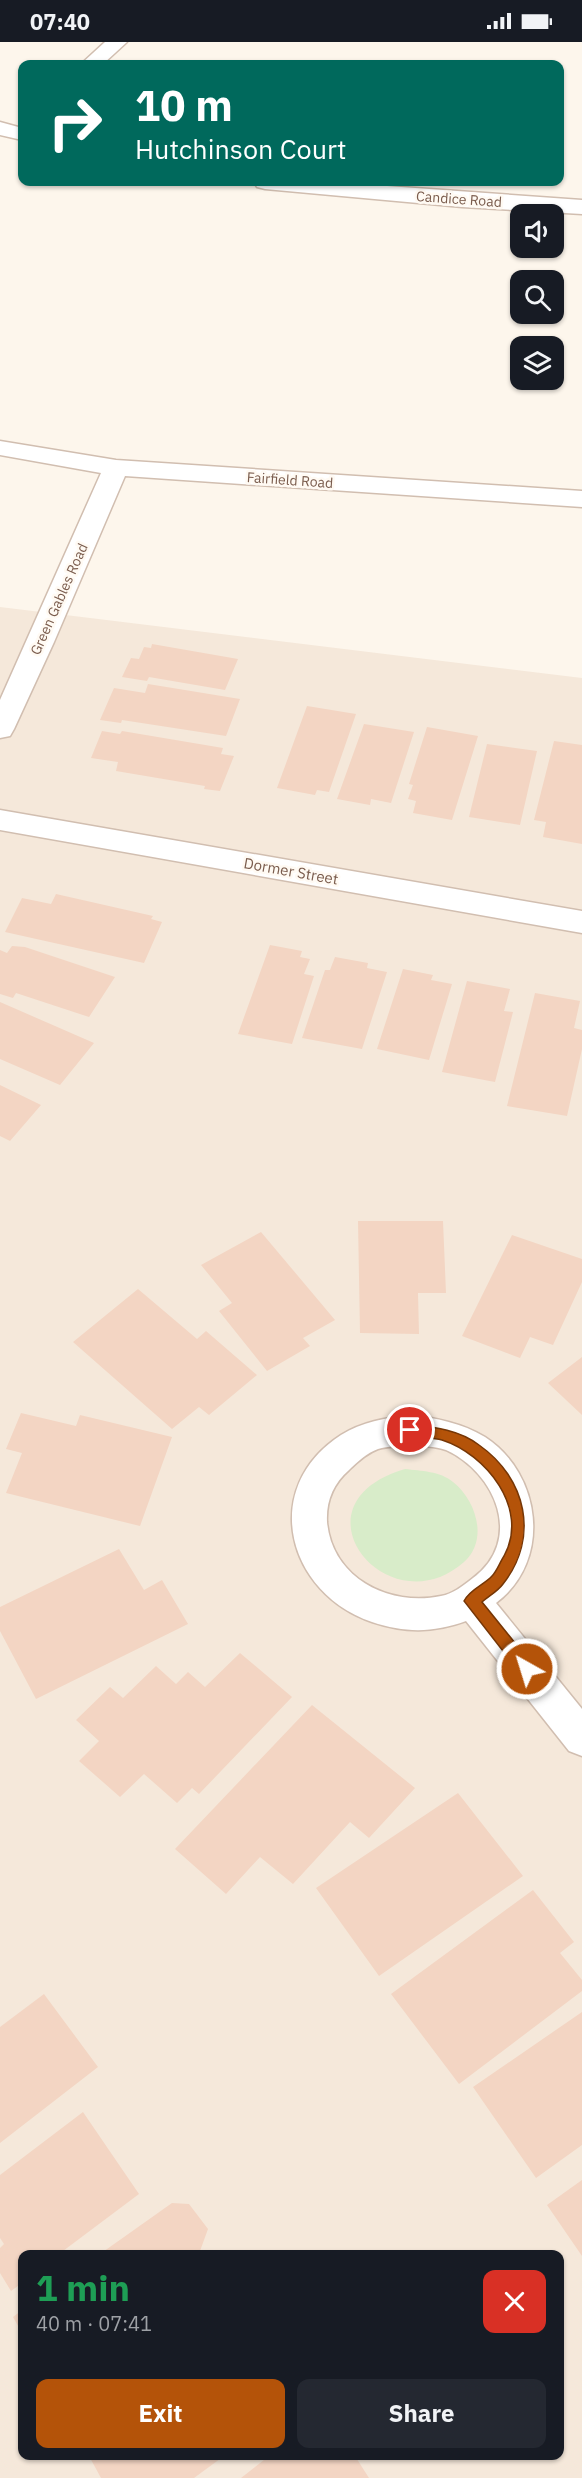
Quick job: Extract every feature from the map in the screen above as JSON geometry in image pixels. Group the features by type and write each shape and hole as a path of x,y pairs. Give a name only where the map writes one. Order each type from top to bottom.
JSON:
{"street":[{"path":"96,60 117,42"},
{"name":"Candice Road","path":"309,186 462,200 582,207"},
{"name":"Fairfield Road","path":"0,448 116,468 582,499"},
{"name":"Green Gables Road","path":"0,729 41,642 116,468"},
{"name":"Dormer Street","path":"0,820 582,922"},
{"path":"410,1430 443,1434 473,1448 497,1468 513,1494 519,1524 513,1554 497,1581 472,1601 439,1613 403,1615 368,1605 338,1586 318,1560 308,1529 310,1499 324,1471 347,1449 377,1435 410,1430"},
{"path":"472,1601 582,1738"}],"shaded area":[{"path":"0,607 582,678 582,2478 0,2478"}],"green space":[{"path":"405,1469 424,1471 448,1478 468,1499 476,1520 478,1532 472,1553 464,1562 435,1579 406,1581 381,1571 361,1554 351,1531 353,1508 370,1486"}],"building":[{"path":"152,644 238,659 225,690 149,677 147,681 122,677 131,658 139,659 144,647 151,648"},
{"path":"148,684 240,699 226,736 122,720 121,723 100,720 114,688 145,693"},
{"path":"307,706 356,714 329,792 317,790 315,795 277,788"},
{"path":"364,724 414,732 391,803 371,799 370,805 337,799"},
{"path":"427,727 478,736 452,820 413,813 416,801 408,799 413,785 409,784"},
{"path":"102,731 120,734 122,731 223,748 221,754 234,756 220,791 204,789 205,786 116,771 118,762 91,758"},
{"path":"554,741 582,745 582,844 543,837 546,822 534,820"},
{"path":"487,744 537,751 520,825 469,817"},
{"path":"56,894 153,916 151,919 162,922 144,963 5,932 22,898 51,904"},
{"path":"270,945 302,951 300,957 310,959 304,974 314,976 292,1044 238,1034"},
{"path":"12,946 25,947 115,977 89,1017 16,993 13,998 0,994 0,950 7,953"},
{"path":"335,957 368,963 367,968 387,972 362,1049 302,1038 325,970 330,970"},
{"path":"403,969 433,975 431,980 452,984 429,1060 377,1049"},
{"path":"467,981 510,989 504,1011 513,1012 495,1082 442,1072"},
{"path":"535,993 580,1001 574,1028 582,1030 582,1049 567,1116 507,1106"},
{"path":"0,1002 94,1043 60,1085 0,1059"},
{"path":"0,1085 41,1105 10,1141 0,1136"},
{"path":"358,1221 443,1221 446,1293 418,1293 419,1334 360,1333"},
{"path":"261,1232 335,1320 303,1338 310,1346 267,1371 219,1311 232,1303 201,1265"},
{"path":"512,1235 582,1259 582,1282 553,1345 530,1337 520,1358 462,1336"},
{"path":"138,1289 197,1339 206,1331 257,1375 209,1415 199,1407 172,1429 73,1342"},
{"path":"582,1357 582,1415 548,1383"},
{"path":"21,1413 76,1426 80,1415 172,1437 140,1526 6,1493 22,1453 6,1449"},
{"path":"119,1549 144,1590 162,1580 188,1624 36,1699 0,1631 0,1607"},
{"path":"240,1653 292,1697 199,1794 192,1788 177,1803 144,1774 120,1797 79,1761 99,1741 76,1720 110,1687 123,1698 156,1666 176,1684 188,1672 205,1687"},
{"path":"312,1705 415,1788 369,1838 350,1822 293,1884 260,1857 226,1894 175,1849"},
{"path":"458,1793 523,1876 379,1976 316,1888"},
{"path":"533,1890 574,1942 560,1953 582,1980 582,1991 459,2084 391,1994"},
{"path":"44,1994 98,2067 0,2143 0,2027"},
{"path":"582,2012 582,2145 536,2178 473,2087"},
{"path":"83,2112 139,2194 64,2250 18,2250 18,2286 11,2291 0,2273 0,2248 4,2244 0,2238 0,2175"},
{"path":"582,2180 582,2256 547,2205"},
{"path":"172,2203 189,2204 208,2229 200,2250 106,2250"},
{"path":"18,2313 18,2326 13,2317"},
{"path":"91,2460 219,2460 194,2478 101,2478"},
{"path":"264,2460 358,2460 369,2478 241,2478"}],"route":[{"path":"410,1430 443,1434 473,1448 497,1468 513,1494 519,1524 513,1554 497,1581 472,1601 527,1669"}]}
